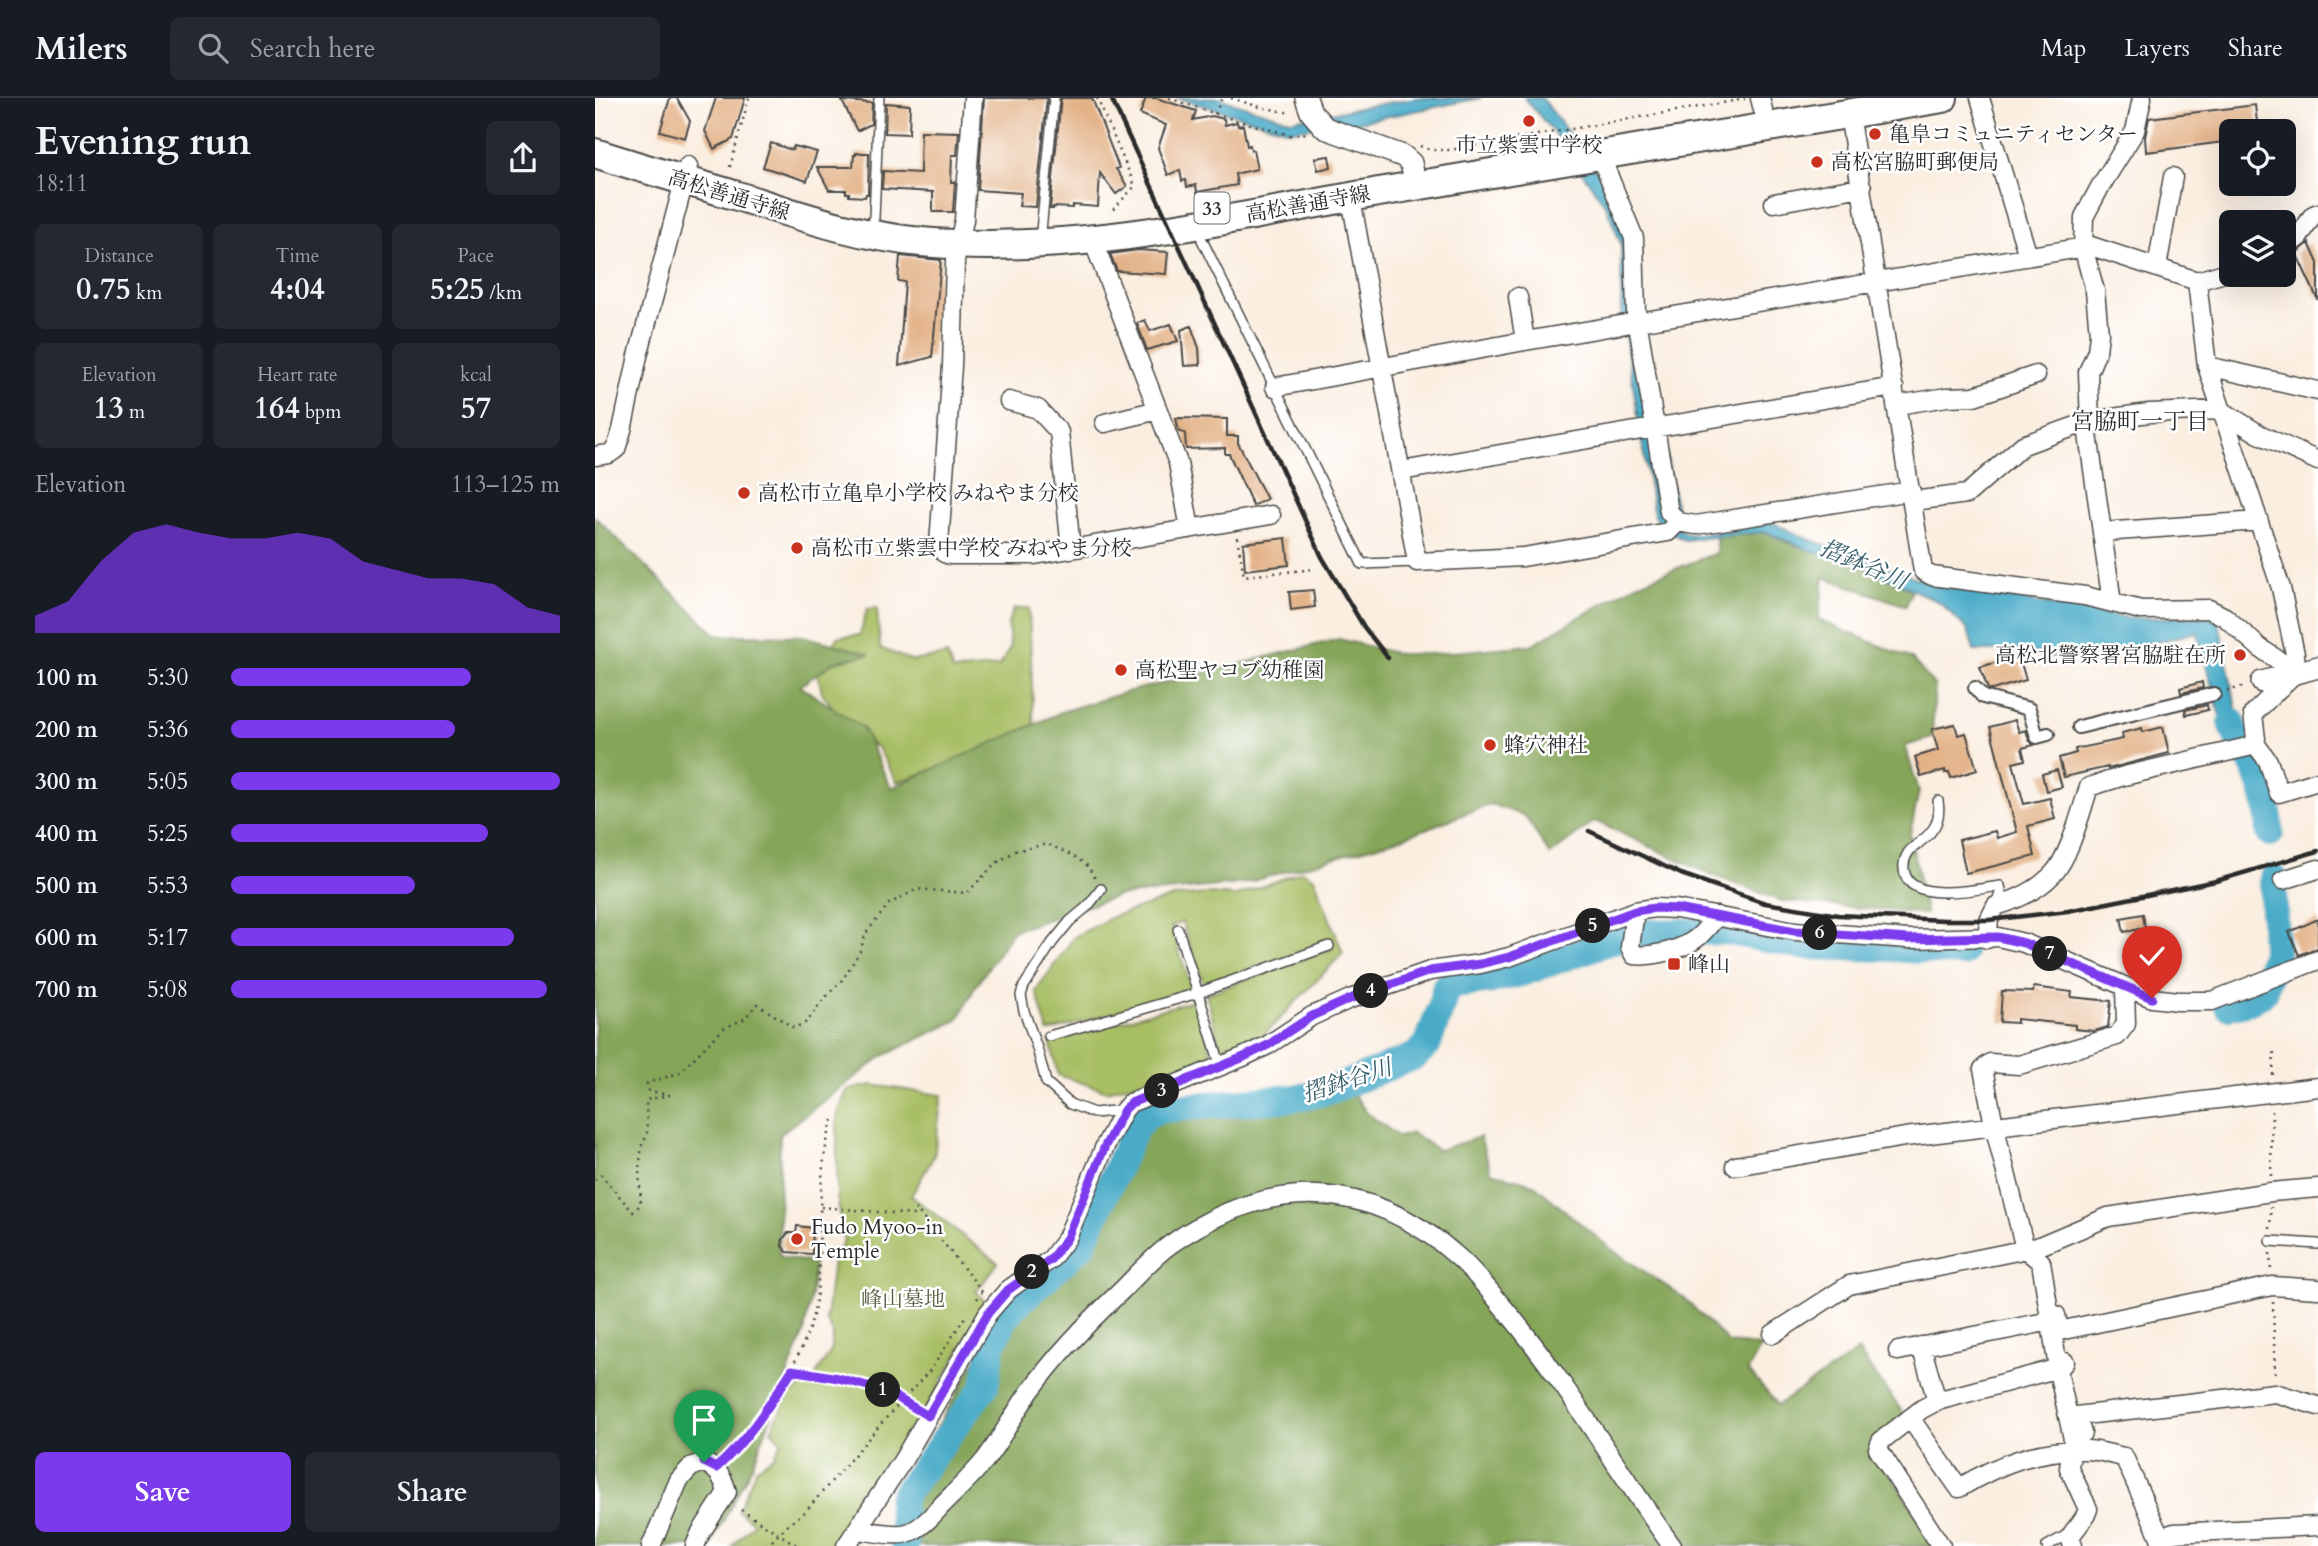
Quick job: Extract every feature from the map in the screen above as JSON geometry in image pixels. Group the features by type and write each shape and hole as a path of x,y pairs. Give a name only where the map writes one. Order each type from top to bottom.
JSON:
{"main road":[{"name":"高松善通寺線","path":"595,153 961,237 1045,244 1099,239 1416,168 1600,155 1841,106 1944,98"},
{"name":"高松善通寺線","path":"595,136 800,217 873,235 918,242 1156,218 1758,102 1841,106"}],"street":[{"path":"973,98 961,237 955,261 952,366 939,544 944,553 1035,555 1271,515"},
{"path":"1980,98 2028,256"},
{"path":"2112,603 2087,427 2090,421 2088,372 2097,351 2099,334 2095,290 2083,247 2084,217 2099,187 2135,131 2142,98"},
{"path":"1841,106 1861,187 1923,570 1932,576 2085,596 2141,610 2209,609 2225,617 2260,648 2296,672"},
{"path":"1309,114 1325,128 1403,156 1416,168"},
{"path":"1600,155 1634,238 1630,324 1648,428 1674,526"},
{"path":"595,456 609,454 616,449 685,173"},
{"path":"2157,267 2173,177"},
{"path":"1774,203 1861,187"},
{"path":"1352,204 1417,562 1523,557 1674,526 1912,496 1967,494 2023,445 2090,421 2149,413 2222,410 2250,428 2318,461"},
{"path":"2296,239 2313,215 2318,213"},
{"path":"1275,387 1525,341 2091,246 2197,281 2219,275"},
{"path":"1096,248 1178,463 1190,529"},
{"path":"1987,939 1989,920 1996,906 2020,898 2054,874 2068,848 2089,787 2248,745 2256,739 2253,714 2296,672 2295,654 2281,588 2207,366 2197,281"},
{"path":"1518,297 1525,341"},
{"path":"2207,366 2318,391"},
{"path":"1897,405 1947,397 1974,396 2036,375"},
{"path":"1401,471 1894,387"},
{"path":"1009,401 1038,409 1059,432 1071,549"},
{"path":"1105,423 1158,410"},
{"path":"2233,444 2250,428"},
{"path":"2102,532 2259,521"},
{"path":"2262,682 2318,667"},
{"path":"1975,688 1983,697 2029,709 2037,737 2048,734"},
{"path":"2079,727 2214,694"},
{"path":"2248,745 2267,761 2279,793 2318,781"},
{"path":"2283,880 2318,869"},
{"path":"846,1546 903,1460 988,1313 1008,1290 1051,1259 1067,1238 1105,1146 1124,1110 1131,1103 1221,1068 1268,1045 1312,1016 1350,999 1430,971 1509,957 1635,911 1655,908 1677,909 1795,931 1908,939 1998,937 2024,943 2152,998 2213,1001 2318,960"},
{"path":"1635,911 1630,947 1634,955 1645,956 1688,944 1699,937 1717,916"},
{"path":"2080,1450 2073,1439 2067,1418 2055,1326 2041,1262 2025,1249 1983,1069 1990,1063 2019,1065 2117,1036 2126,1024 2126,988"},
{"path":"1735,1166 1905,1136 2318,1087"},
{"path":"1773,1334 1849,1284 2036,1247 2108,1217 2271,1192 2318,1188"},
{"path":"857,1530 904,1534 927,1521 983,1462 1020,1405 1068,1345 1168,1246 1200,1225 1230,1212 1266,1200 1317,1193 1342,1196 1385,1210 1409,1221 1459,1258 1522,1329 1558,1376 1634,1494 1672,1546"},
{"path":"1898,1350 2055,1326 2272,1286 2318,1289"},
{"path":"1921,1346 1937,1401"},
{"path":"1941,1546 1878,1449 1881,1441 1922,1409 1937,1401 2059,1368"},
{"path":"2071,1542 2073,1531 2081,1526 2088,1509 2069,1468 2080,1450 2076,1416 2275,1394 2288,1395 2318,1406"},
{"path":"1910,1418 1959,1488 1995,1467 2033,1455 2080,1450 2124,1457 2162,1542 2173,1532 2318,1526"},
{"path":"651,1546 679,1480 691,1467 704,1462 716,1468 723,1478 727,1492 695,1546"}],"lane":[{"path":"874,218 879,98"},
{"path":"1041,231 1054,98"},
{"path":"1202,240 1362,564 1417,562"},
{"path":"1938,801 1940,816 1937,823 1906,857 1904,872 1907,879 1912,884 1928,890 1957,893 2000,886 1996,906"},
{"path":"1101,889 1052,943 1021,995 1046,1082 1070,1104 1094,1113 1124,1110"},
{"path":"1178,929 1221,1068"},
{"path":"1049,1036 1198,993 1329,946"},
{"path":"2270,1241 2318,1244"},
{"path":"2047,1546 2065,1536 2071,1542"}],"path":[{"path":"730,167 749,98"},
{"path":"1097,98 1135,186 1111,212"},
{"path":"1169,98 1290,135 1309,114"},
{"path":"1216,114 1223,98 1309,114"},
{"path":"1416,168 1431,150 1450,150 1758,102"},
{"path":"1235,522 1244,576 1316,569"},
{"path":"595,1180 601,1175 633,1212 641,1205 639,1170 642,1145 647,1135 646,1100 669,1096 649,1091 647,1083 679,1073 724,1028 744,1019 757,1004 793,1028 807,1022 843,979 860,951 866,933 889,904 918,890 967,893 995,864 1015,851 1047,845 1072,855 1088,866 1101,889"},
{"path":"2274,1050 2270,1241 2275,1394"},
{"path":"716,1468 731,1455 766,1410 792,1370 811,1326 818,1284 828,1133 833,1120"},
{"path":"821,1207 913,1215 916,1209 982,1290 976,1300"},
{"path":"767,1546 805,1512 932,1368 969,1310"},
{"path":"792,1370 838,1378 886,1391 928,1416"},
{"path":"741,1510 798,1546"}],"green space":[{"path":"595,517 716,635 803,636 870,654 834,662 800,686 863,728 891,788 1064,711 1127,692 1339,639 1399,654 1431,654 1531,645 1637,584 1716,553 1716,537 1766,532 1786,542 1863,566 1912,590 1906,606 1824,577 1819,620 1912,659 1935,686 1932,738 1905,746 1919,791 1910,834 1926,914 1782,901 1707,873 1595,821 1550,855 1525,816 1491,804 1399,839 1246,883 1118,896 1013,931 974,989 958,1020 883,1056 780,1134 779,1252 781,1257 814,1263 811,1296 804,1332 753,1464 710,1546 595,1546"},
{"path":"877,608 880,648 912,661 947,655 953,671 999,666 1010,648 1008,623 1014,609 1029,608 1034,735 897,782 878,748 852,732 822,693 817,669 838,637 860,635 867,609"},
{"path":"1302,871 1314,878 1343,953 1257,1042 1223,1057 1206,994 1332,949 1330,941 1204,985 1182,922 1171,927 1192,990 1048,1032 1036,991 1074,937 1112,917 1173,897 1206,894 1237,896"},
{"path":"1195,1000 1214,1062 1174,1077 1163,1075 1107,1091 1058,1075 1050,1041"},
{"name":"峰山墓地","path":"872,1085 942,1095 934,1156 911,1196 998,1263 976,1292 987,1303 885,1479 839,1546 732,1546 754,1523 738,1511 756,1469 774,1456 782,1442 771,1430 788,1396 812,1381 831,1351 833,1333 826,1320 833,1260 844,1240 837,1195 837,1116 847,1090"},
{"path":"1313,1089 1353,1093 1366,1112 1399,1137 1412,1133 1438,1150 1480,1137 1491,1172 1533,1184 1611,1249 1684,1298 1729,1343 1761,1346 1748,1371 1778,1405 1858,1351 1904,1414 1873,1447 1936,1546 917,1546 924,1533 888,1510 1005,1306 1050,1273 1080,1244 1117,1147 1139,1115 1154,1105"}],"water":[{"path":"1177,98 1218,98 1291,120 1415,98 1481,98 1354,123 1289,130"},
{"path":"1524,98 1542,98 1603,179 1628,241 1680,530 1689,534 1700,534 1773,523 1810,540 1939,586 2129,618 2209,617 2219,622 2243,742 2228,745 2197,632 2149,644 2059,658 2022,651 1974,651 1968,630 1939,602 1863,566 1812,551 1766,532 1684,540 1664,528 1653,509 1621,311 1621,244 1606,206 1550,128"}],"building":[{"path":"670,98 677,98 690,121 685,138 660,131"},
{"path":"716,98 745,98 733,139 714,149 705,131"},
{"path":"984,98 1047,98 1036,207 1019,206 1021,193 978,190"},
{"path":"1061,98 1092,98 1119,168 1116,169 1127,186 1116,194 1100,173 1098,207 1073,205 1073,208 1050,209"},
{"path":"1146,98 1156,98 1196,111 1193,120 1212,116 1224,119 1225,125 1237,122 1238,126 1243,125 1247,146 1250,145 1253,150 1257,169 1235,174 1237,185 1197,192 1196,185 1187,187 1186,180 1182,181 1180,170 1168,175 1158,148 1166,125 1140,114"},
{"path":"842,101 872,103 871,124 857,131"},
{"path":"886,103 910,105 909,134 885,133"},
{"path":"2255,105 2257,119 2219,119 2219,143 2146,152 2145,137 2149,118"},
{"path":"921,131 959,132 957,155 952,155 951,182 955,182 953,212 933,212 933,192 882,189 883,171 920,173"},
{"path":"771,143 792,150 794,146 817,152 807,181 763,167"},
{"path":"856,153 869,153 868,194 865,197 849,196 846,190 829,190 817,167 853,167"},
{"path":"1329,156 1331,167 1318,170 1315,158"},
{"path":"2309,243 2318,263 2318,300 2296,253"},
{"path":"1138,250 1168,252 1166,274 1117,271 1110,254"},
{"path":"900,256 941,260 932,357 899,366 905,282 898,281"},
{"path":"1145,320 1150,331 1171,324 1178,341 1147,350 1137,323"},
{"path":"1191,326 1199,348 1200,365 1184,366 1181,330"},
{"path":"1176,418 1227,419 1227,436 1238,436 1238,443 1267,499 1253,506 1229,454 1225,454 1225,448 1186,449 1185,433 1179,432"},
{"path":"1286,538 1289,565 1245,570 1243,543"},
{"path":"1313,590 1315,607 1291,610 1289,592"},
{"path":"2019,656 2026,680 1988,689 1980,667"},
{"path":"2202,682 2203,688 2181,693 2180,688"},
{"path":"2207,705 2208,710 2186,715 2185,710"},
{"path":"2015,720 2019,732 2026,730 2034,745 2022,748 2025,760 2013,763 2024,804 2050,798 2055,819 2028,826 2035,856 1966,873 1959,840 1995,831 1997,838 2017,832 1990,727"},
{"path":"1955,724 1958,735 1966,733 1977,770 1951,778 1945,770 1921,777 1915,757 1938,750 1932,729"},
{"path":"2163,727 2169,753 2064,777 2059,758 2076,753 2075,749 2123,739 2122,733 2142,728 2143,732"},
{"path":"2057,770 2062,787 2046,791 2042,774"},
{"path":"2143,914 2145,928 2124,932 2121,918"},
{"path":"2318,919 2318,948 2299,955 2289,932"},
{"path":"2034,987 2072,992 2071,997 2111,1001 2108,1027 2094,1031 2075,1029 2075,1025 2017,1019 2017,1023 2000,1022 2002,991 2033,992"},
{"path":"797,1226 813,1228 812,1254 787,1252 782,1246 788,1233 796,1233"}],"waterway":[{"name":"摺鉢谷川","path":"2232,722 2263,788 2270,833"},
{"name":"摺鉢谷川","path":"2228,1006 2250,1001 2263,993 2275,953 2273,878"},
{"name":"摺鉢谷川","path":"905,1546 901,1501 905,1493 985,1386 992,1346 1004,1319 1082,1245 1136,1126 1151,1112 1304,1097 1328,1091 1415,1056 1427,1045 1446,986 1521,973 1616,939 1642,933 1725,931 1803,946 1962,953"}],"railway":[{"path":"1111,98 1322,557 1364,627 1388,658"},
{"path":"1589,831 1681,874 1765,903 1838,915 1944,920 1989,920 2068,911 2216,881 2318,851"}],"place":[{"name":"市立紫雲中学校","path":"1529,121"},
{"name":"亀阜コミュニティセンター","path":"1875,134"},
{"name":"高松宮脇町郵便局","path":"1817,162"},
{"name":"高松市立亀阜小学校 みねやま分校","path":"744,493"},
{"name":"高松市立紫雲中学校 みねやま分校","path":"797,548"},
{"name":"高松北警察署宮脇駐在所","path":"2240,655"},
{"name":"高松聖ヤコブ幼稚園","path":"1121,670"},
{"name":"蜂穴神社","path":"1490,745"},
{"name":"峰山","path":"1674,964"},
{"name":"Fudo Myoo-in Temple","path":"797,1239"}],"district":[{"name":"宮脇町一丁目","path":"2140,421"}],"route":[{"path":"704,1462 716,1468 731,1455 766,1410 792,1370 838,1378 886,1391 928,1416 988,1313 1008,1290 1051,1259 1067,1238 1105,1146 1124,1110 1131,1103 1221,1068 1268,1045 1312,1016 1350,999 1430,971 1509,957 1635,911 1655,908 1677,909 1795,931 1908,939 1998,937 2024,943 2152,998"}]}
